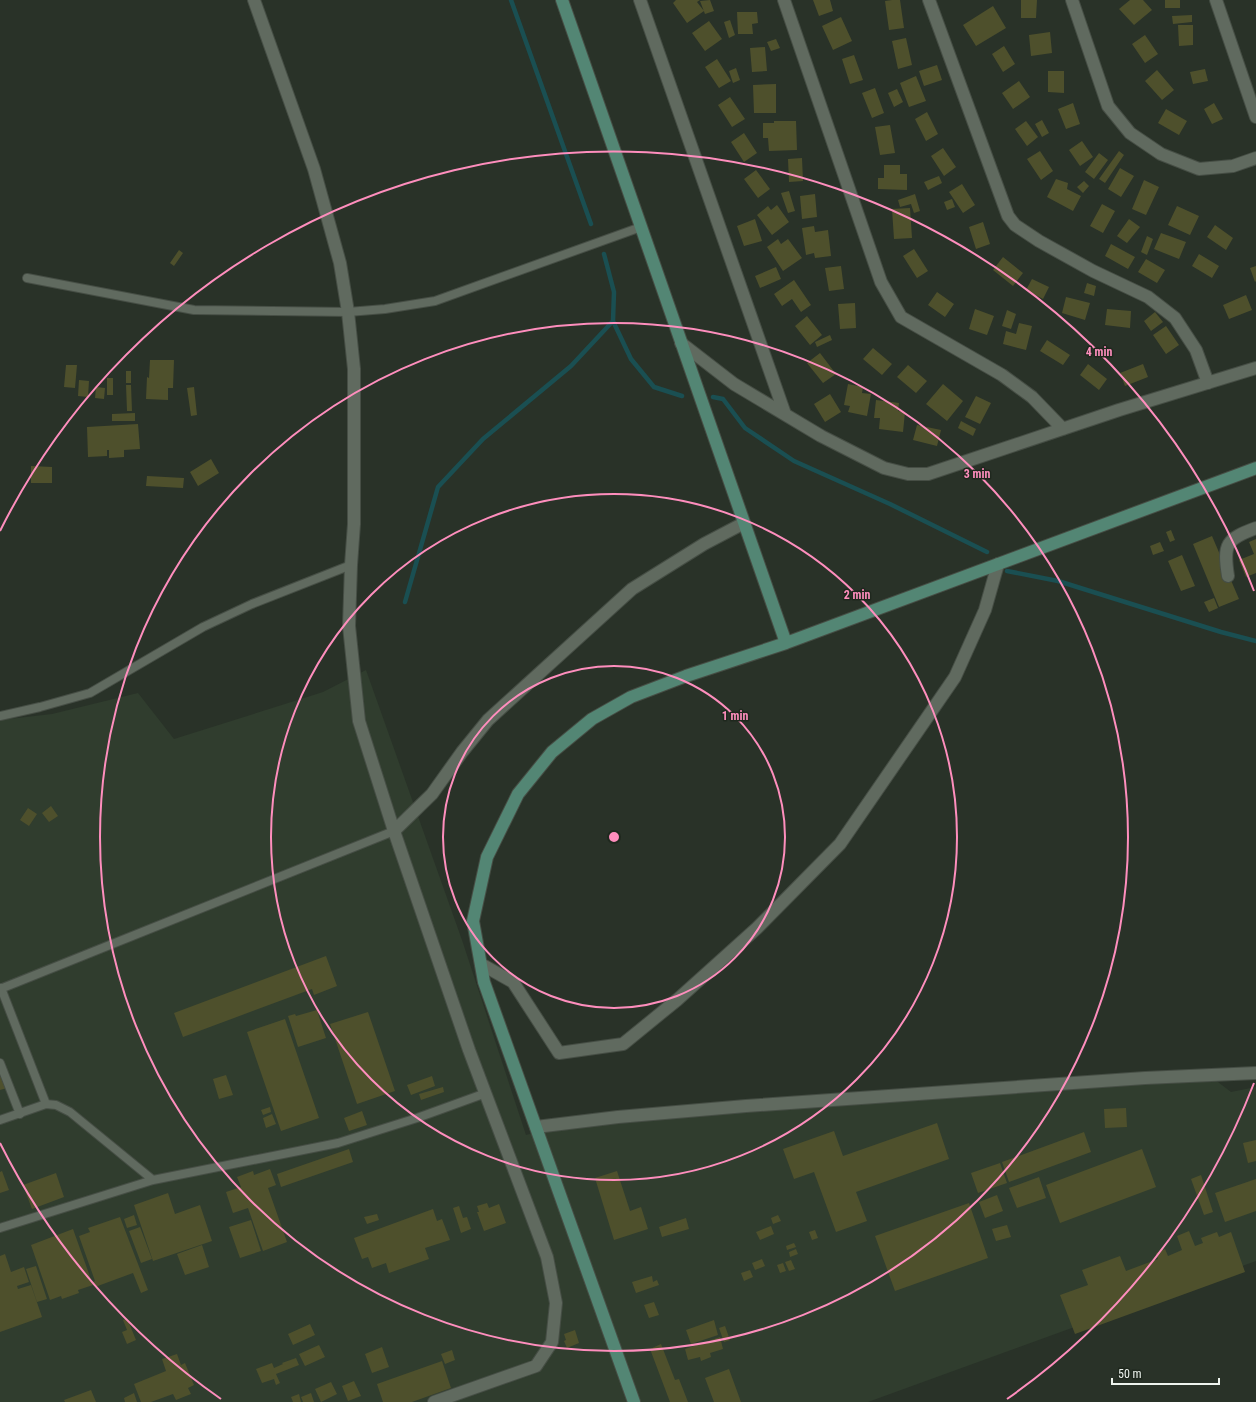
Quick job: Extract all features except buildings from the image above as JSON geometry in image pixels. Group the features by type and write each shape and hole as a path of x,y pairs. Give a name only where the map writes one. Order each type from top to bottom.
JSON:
{"street":[{"path":"254,0 314,169 340,263 348,312 354,376 354,524 349,626 359,721 394,831 470,1050 547,1257 556,1304 552,1342 536,1366 434,1402"},
{"path":"562,0 786,643"},
{"path":"640,0 785,414"},
{"path":"784,0 881,282 901,317 1002,375 1032,397 1063,429"},
{"path":"929,0 1008,216 1015,225 1039,241 1093,271 1148,297 1175,318 1196,350 1208,383"},
{"path":"1072,0 1108,106 1130,133 1161,154 1199,168 1233,166 1256,158"},
{"path":"1216,0 1256,117"},
{"path":"681,344 734,384 807,428 884,468 908,474 928,474 1063,429 1256,368"},
{"path":"634,1402 484,982 473,921 487,858 518,794 552,752 592,719 631,697 686,676 786,643 1256,468"},
{"path":"394,831 432,794 462,752 488,720 632,589 704,544 744,524"},
{"path":"1228,576 1225,557 1228,543 1240,534 1256,528"},
{"path":"481,964 513,982 559,1053 623,1044 677,1000 757,928 840,844 955,677 985,610 998,564"},
{"path":"536,1127 618,1117 746,1106 1145,1078 1256,1073"}],"lane":[{"path":"27,278 194,310 348,312 385,309 435,301 641,227"},
{"path":"0,716 90,693 203,627 252,604 351,566"},
{"path":"46,1104 0,989 394,831"},
{"path":"0,1063 20,1114"},
{"path":"0,1228 153,1180 338,1143 417,1118 486,1093"},
{"path":"0,1120 46,1104 56,1105 70,1112 153,1180"}],"shaded area":[{"path":"366,670 462,940 526,1135 602,1115 1214,1079 1231,1092 1256,1087 1256,1261 868,1402 0,1402 0,720 52,714 138,693 174,739 323,692"}],"waterway":[{"path":"511,0 591,224"},
{"path":"405,602 438,487 483,439 571,366 613,321 614,292 604,254"},
{"path":"613,321 631,359 654,387 682,396"},
{"path":"713,397 723,399 745,428 794,461 890,504 987,552"},
{"path":"1007,571 1058,581 1221,632 1256,641"}]}
